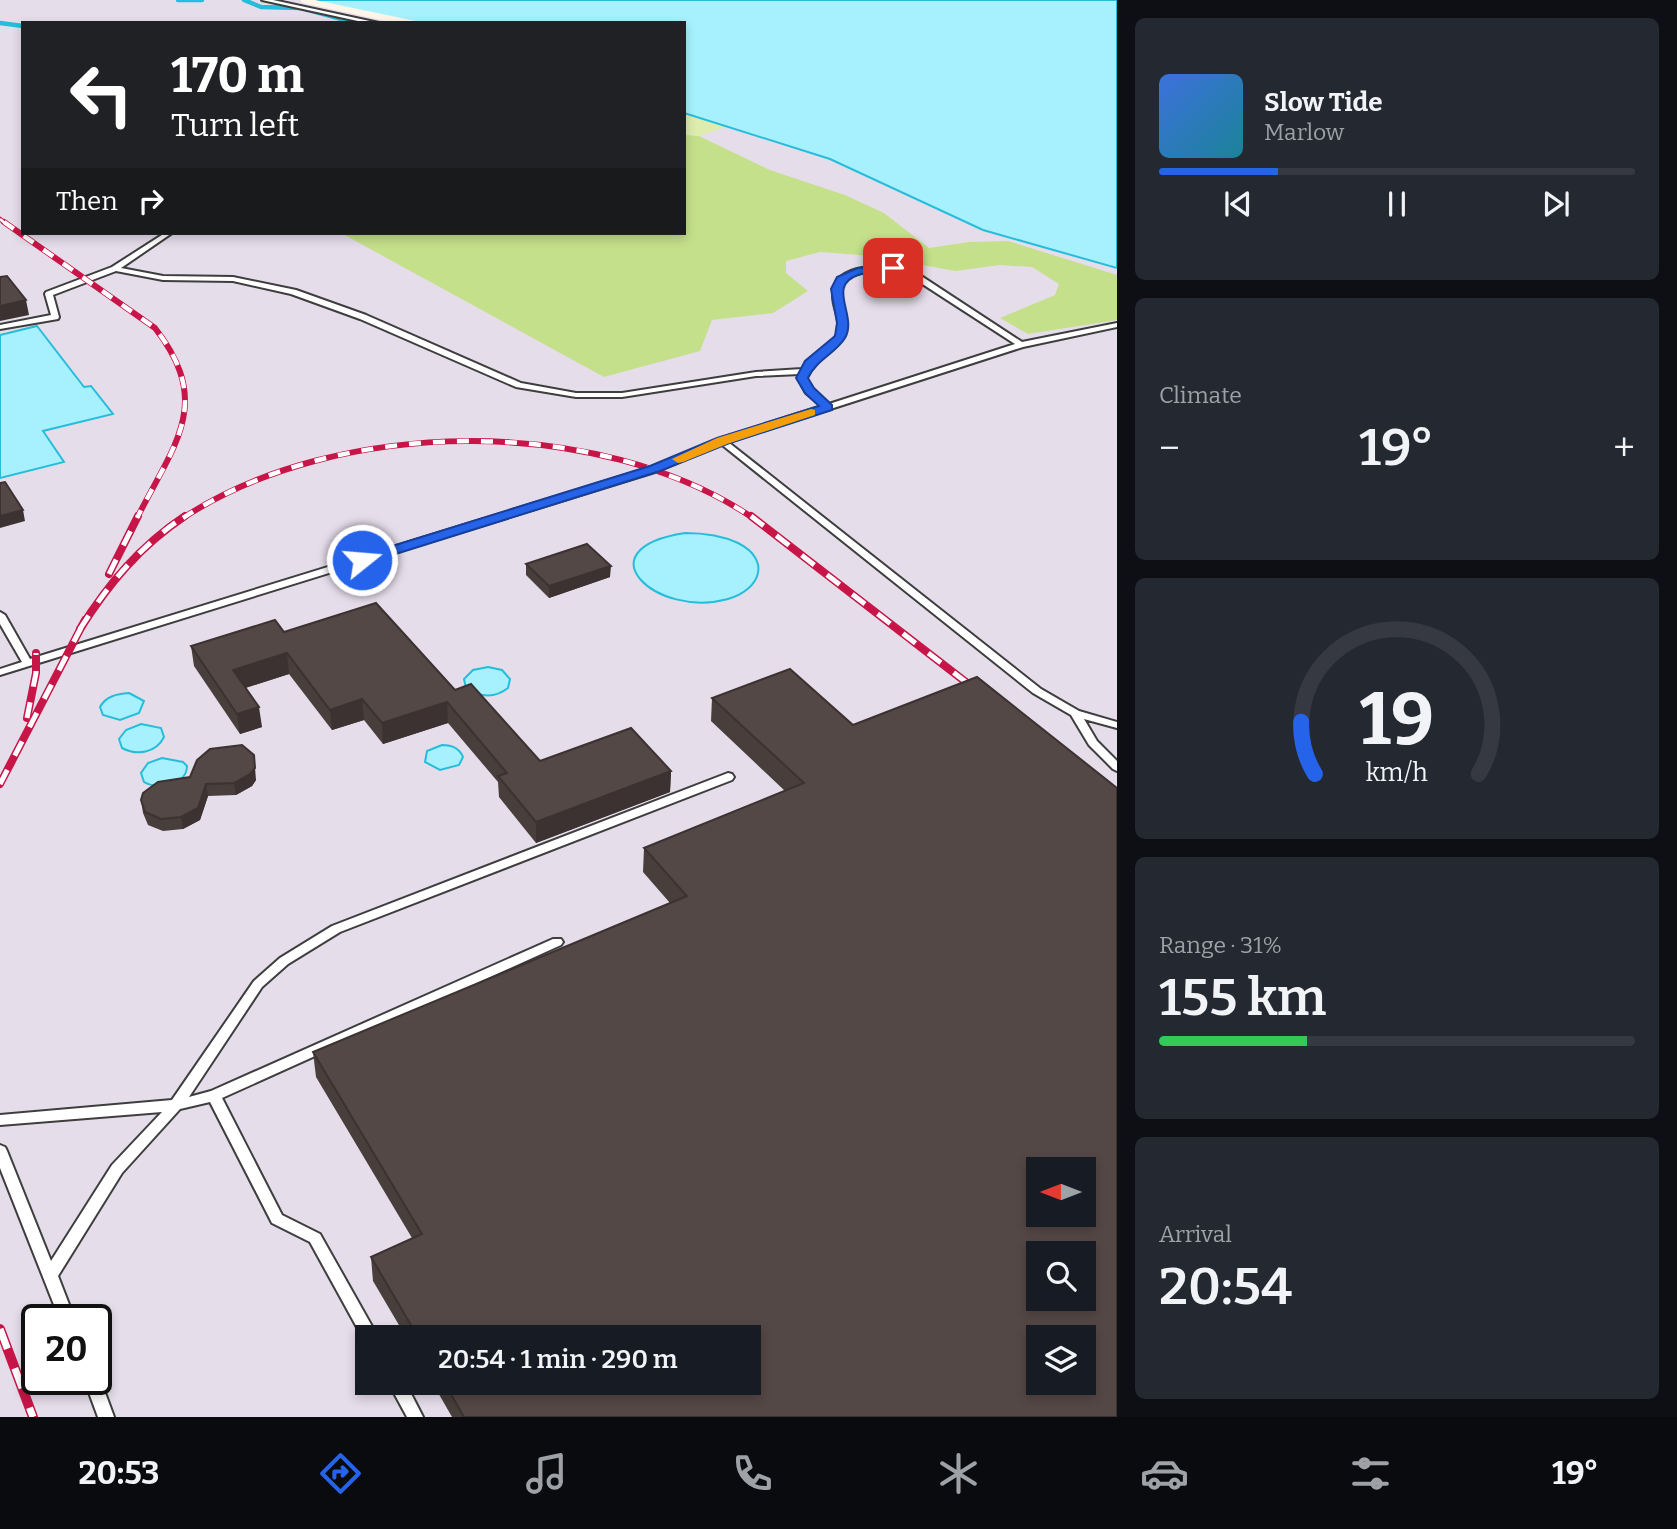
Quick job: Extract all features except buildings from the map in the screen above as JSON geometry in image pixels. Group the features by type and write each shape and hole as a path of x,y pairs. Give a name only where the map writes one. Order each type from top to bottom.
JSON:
{"lane":[{"path":"265,0 366,21"},
{"path":"0,327 55,317 49,294 115,269 166,235"},
{"path":"828,407 810,391 802,378 809,364 840,337 843,323 837,289 841,279 858,271 893,268 909,272 1021,345"},
{"path":"115,269 163,278 233,279 293,292 363,317 519,385 576,395 622,395 756,374 805,372"},
{"path":"0,672 655,469 722,441 1021,345 1117,325"},
{"path":"722,441 1037,691 1075,713 1117,725"},
{"path":"0,615 28,664"},
{"path":"1075,713 1093,743 1117,767"},
{"path":"51,1274 117,1169 176,1105 258,984 284,961 336,929 728,777"},
{"path":"0,1120 176,1105 214,1096 557,942"},
{"path":"214,1096 277,1219 315,1238 363,1325"},
{"path":"0,1151 62,1304"},
{"path":"98,1395 106,1417"},
{"path":"403,1395 415,1417"}],"shaded area":[{"path":"0,0 301,0 401,21 21,21 21,235 686,235 686,115 830,159 983,230 1117,268 1117,1417 0,1417"}],"green space":[{"path":"686,114 728,126 699,136 686,135"},
{"path":"686,135 699,136 770,170 845,195 884,213 929,248 969,242 1008,241 1117,275 1117,320 1028,334 1000,318 1055,295 1059,284 1032,267 1000,265 955,271 873,256 820,252 786,261 786,273 808,291 773,313 712,320 700,351 604,377 345,235 686,235"}],"water":[{"path":"304,0 1117,0 1117,268 983,230 830,159 686,114 686,21 402,21"},
{"path":"37,326 84,387 91,386 113,414 43,431 64,462 0,478 0,335"},
{"path":"685,533 719,536 749,550 758,566 754,582 739,595 701,603 676,599 655,591 640,580 634,566 638,553 654,541"},
{"path":"488,667 502,670 510,679 508,688 487,696 466,688 464,679 473,670"},
{"path":"129,693 144,701 139,713 120,720 103,715 100,707 105,700"},
{"path":"141,724 161,728 164,737 161,742 146,752 122,748 119,739 126,730"},
{"path":"442,745 452,746 459,751 463,757 459,765 440,770 425,762 427,751"},
{"path":"162,758 183,762 187,766 182,778 177,782 156,786 144,782 141,773 148,763"}],"pier":[{"path":"300,0 315,0 415,21 385,21 303,3"}],"waterway":[{"path":"178,0 202,0"},
{"path":"244,0 261,7 301,8 349,21"},
{"path":"0,23 21,26"}],"railway":[{"path":"0,219 6,224"},
{"path":"4,222 21,234"},
{"path":"23,235 155,328 173,355 182,379 185,402 182,424 164,468 137,518"},
{"path":"183,518 245,485 315,461 390,446 468,441 546,446 621,460 691,484 753,518"},
{"path":"82,627 126,566 185,516"},
{"path":"751,516 980,693"},
{"path":"109,574 137,518"},
{"path":"82,627 85,620"},
{"path":"0,784 82,627"},
{"path":"27,718 36,673 36,653"},
{"path":"0,1329 33,1417"}],"slow traffic":[{"path":"678,459 722,441 811,413"}],"route":[{"path":"362,560 655,469 722,441 828,407 810,391 802,378 809,364 840,337 843,323 837,289 841,279 858,271 893,268"}]}
